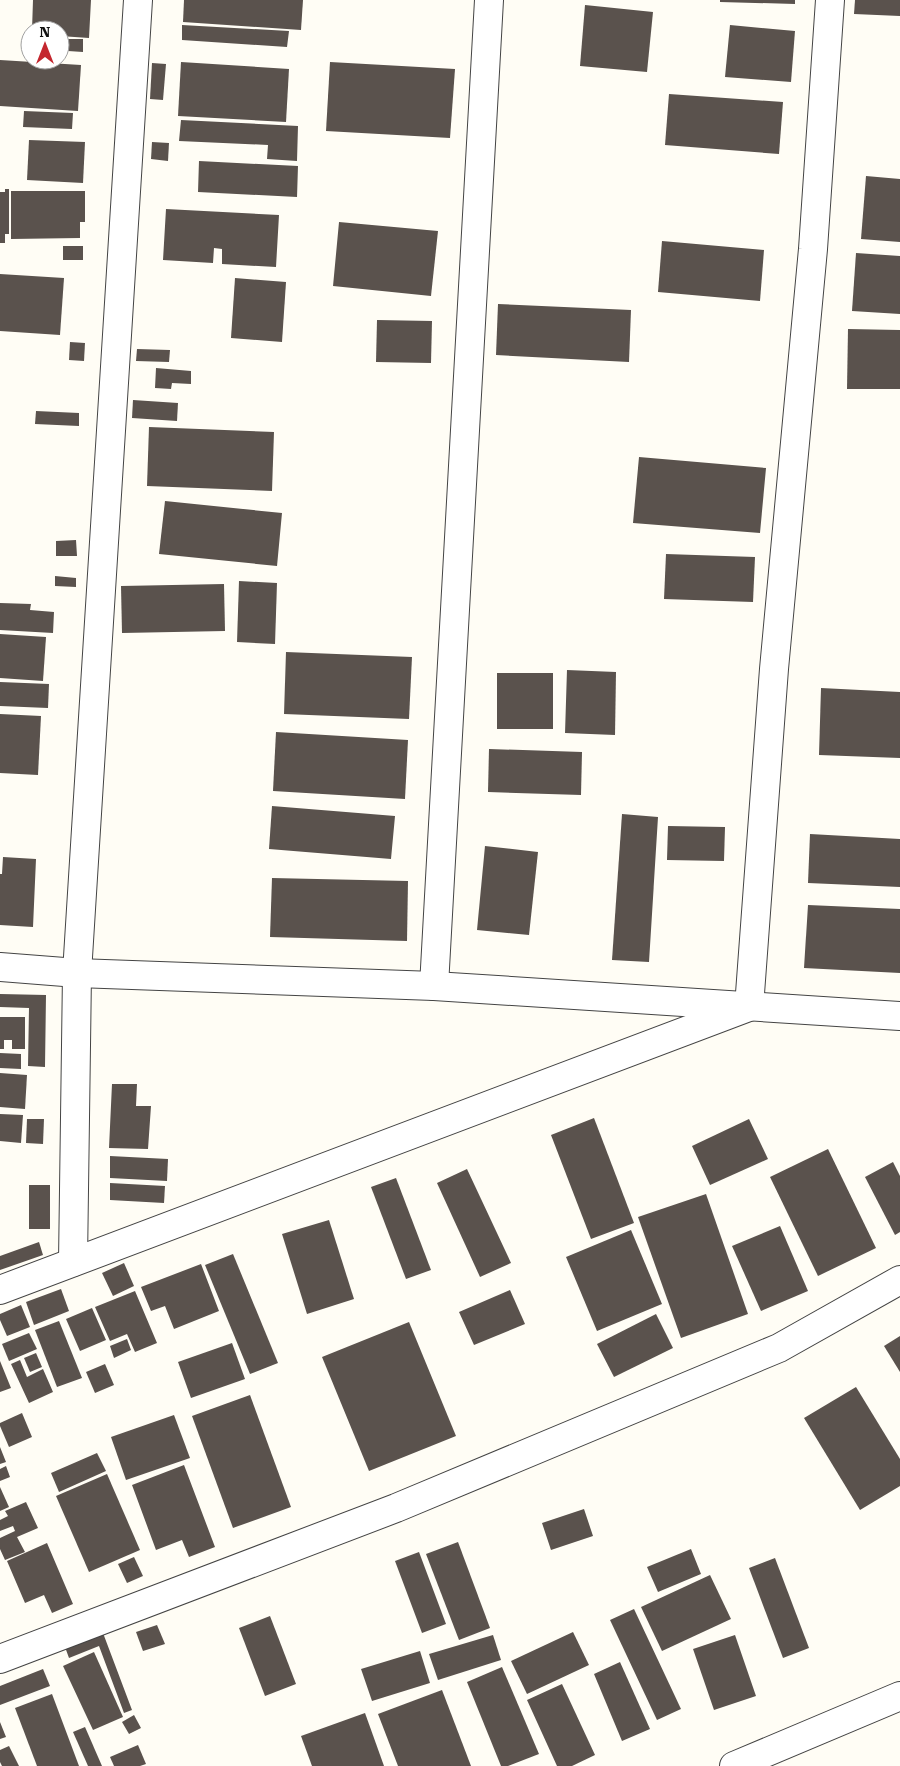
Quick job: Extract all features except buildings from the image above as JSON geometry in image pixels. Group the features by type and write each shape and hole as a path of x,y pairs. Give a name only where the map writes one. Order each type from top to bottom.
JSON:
{"street":[{"path":"73,1262 77,973 138,0"},
{"path":"434,986 489,0"},
{"path":"749,1007 774,669 813,249 830,0"},
{"path":"0,967 77,973 434,986 900,1016"},
{"path":"0,1290 749,1007"},
{"path":"0,1659 396,1508 779,1348 900,1280"},
{"path":"734,1766 900,1696"}]}
